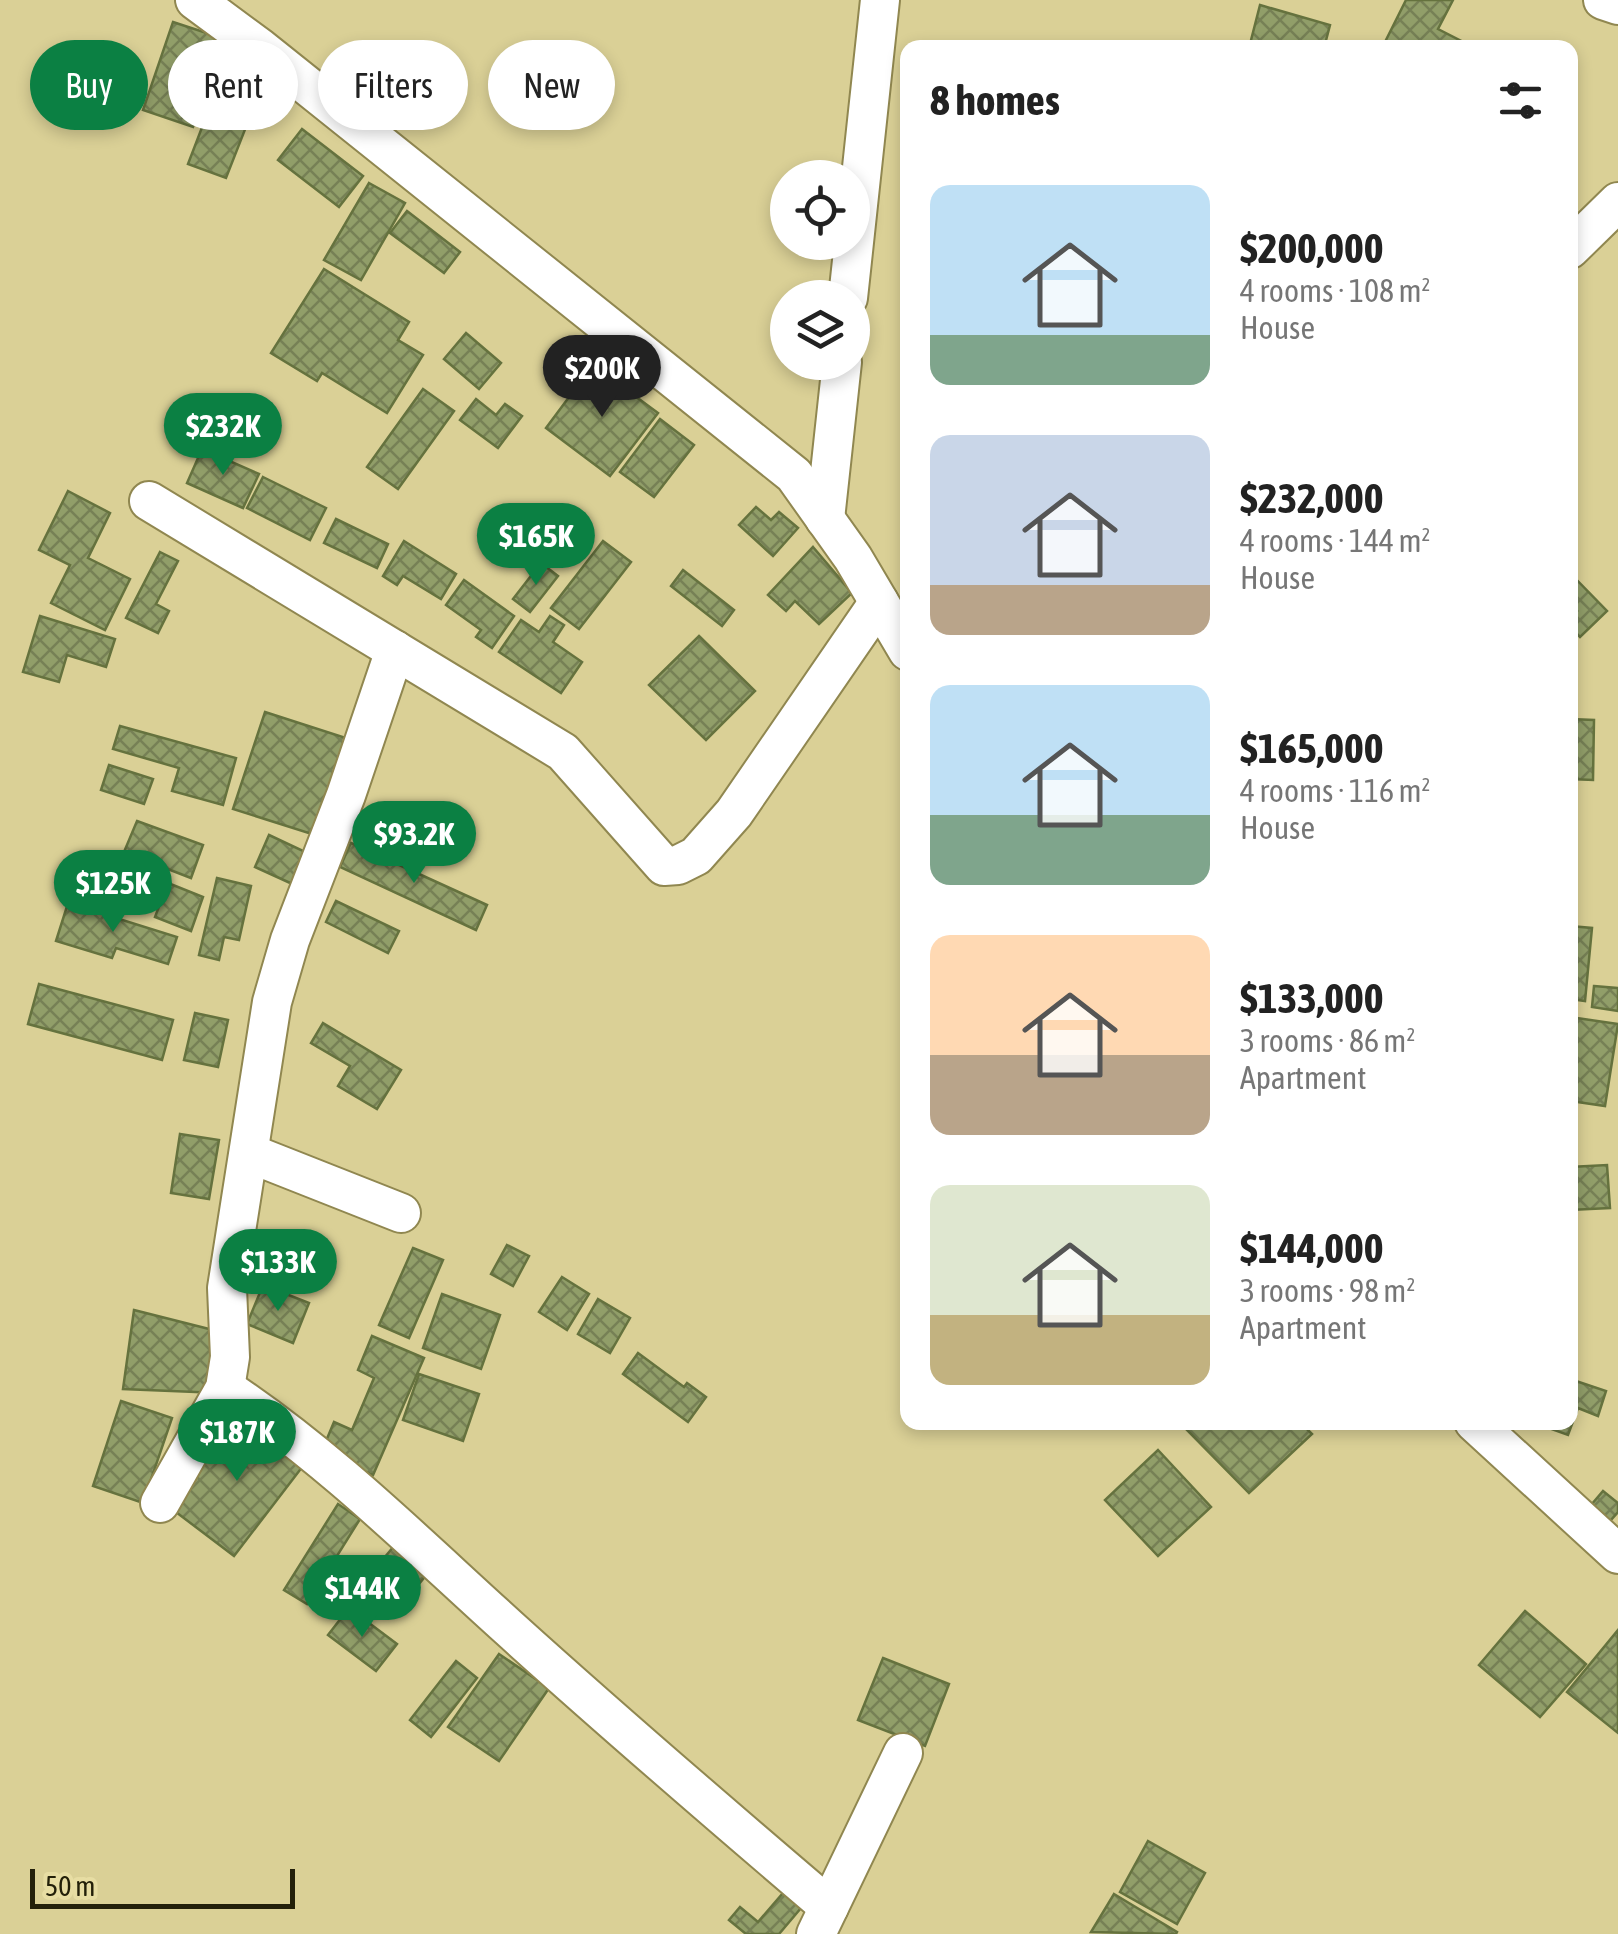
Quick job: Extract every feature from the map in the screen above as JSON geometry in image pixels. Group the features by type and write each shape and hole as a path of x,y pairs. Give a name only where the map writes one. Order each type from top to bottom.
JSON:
{"street":[{"path":"195,0 794,475 900,637"},
{"path":"850,280 880,0"},
{"path":"1603,0 1618,5"},
{"path":"1578,241 1618,202"},
{"path":"825,519 840,380"},
{"path":"149,501 563,752 664,866 678,865 696,856 734,813 879,602"},
{"path":"160,1503 226,1388 230,1357 227,1288 272,1002 290,940 346,795 395,650"},
{"path":"249,1154 401,1213"},
{"path":"226,1388 268,1416 342,1478 610,1720 822,1920 903,1753"},
{"path":"1483,1430 1618,1554"}],"building":[{"path":"1406,0 1453,0 1438,29 1459,40 1386,40"},
{"path":"1260,5 1330,25 1326,40 1251,40"},
{"path":"173,22 222,38 168,40 168,118 148,112 148,95"},
{"path":"302,129 363,176 339,207 278,160"},
{"path":"201,130 245,130 226,178 188,164"},
{"path":"369,183 405,203 361,280 324,260"},
{"path":"407,211 460,252 444,273 390,233"},
{"path":"324,269 409,322 398,340 423,355 387,413 322,373 317,381 271,353"},
{"path":"466,333 501,363 479,389 444,359"},
{"path":"593,365 658,413 610,476 546,428"},
{"path":"423,389 454,411 398,489 367,467"},
{"path":"476,399 496,415 505,404 522,416 498,448 460,420"},
{"path":"660,419 694,445 654,497 620,472"},
{"path":"202,449 259,474 243,508 187,483"},
{"path":"263,477 326,508 310,540 247,508"},
{"path":"68,491 110,513 88,558 130,579 105,630 51,603 70,565 39,550"},
{"path":"756,507 771,520 779,512 798,528 773,556 739,525"},
{"path":"336,519 388,544 377,568 324,543"},
{"path":"404,541 456,574 441,599 403,576 397,585 383,576"},
{"path":"603,541 631,562 579,629 551,608"},
{"path":"813,547 852,593 819,624 795,601 786,611 768,595"},
{"path":"160,552 178,561 156,604 169,611 158,633 126,618"},
{"path":"541,563 558,576 530,612 513,599"},
{"path":"683,570 734,610 722,626 671,586"},
{"path":"464,580 514,616 492,648 476,637 481,630 446,605"},
{"path":"1578,581 1607,611 1578,635"},
{"path":"40,616 115,639 106,667 67,655 59,682 23,672"},
{"path":"550,616 564,625 553,642 582,662 561,693 499,652 521,620 539,632"},
{"path":"699,636 755,691 706,740 649,685"},
{"path":"265,712 349,739 318,836 233,809"},
{"path":"1578,719 1594,720 1593,780 1578,779"},
{"path":"120,726 236,758 223,805 172,791 179,768 113,749"},
{"path":"109,765 153,779 144,804 101,790"},
{"path":"137,821 203,845 191,878 124,852"},
{"path":"269,835 314,856 299,887 255,867"},
{"path":"351,843 487,905 476,930 340,867"},
{"path":"217,878 251,886 239,940 224,937 219,960 199,955"},
{"path":"168,883 203,897 191,931 155,917"},
{"path":"336,901 399,931 388,953 326,922"},
{"path":"68,903 177,937 168,964 116,948 112,958 56,941"},
{"path":"1578,927 1592,928 1585,1001 1578,1000"},
{"path":"39,984 173,1020 162,1060 28,1024"},
{"path":"1594,986 1618,988 1618,1011 1592,1007"},
{"path":"195,1013 228,1020 218,1067 184,1060"},
{"path":"1578,1018 1618,1024 1605,1106 1578,1102"},
{"path":"323,1023 401,1070 377,1109 338,1086 350,1066 311,1043"},
{"path":"180,1134 219,1140 209,1199 171,1193"},
{"path":"1607,1165 1610,1208 1578,1210 1578,1167"},
{"path":"507,1245 529,1256 513,1286 491,1274"},
{"path":"413,1248 443,1260 409,1338 379,1325"},
{"path":"562,1277 589,1294 567,1330 539,1312"},
{"path":"263,1285 309,1303 293,1343 247,1324"},
{"path":"442,1294 500,1315 481,1369 423,1348"},
{"path":"598,1299 630,1318 610,1353 578,1334"},
{"path":"134,1310 221,1332 219,1393 123,1389"},
{"path":"372,1336 424,1358 373,1475 321,1453 334,1422 352,1430 374,1378 358,1370"},
{"path":"638,1353 684,1387 687,1383 706,1397 688,1422 623,1374"},
{"path":"419,1374 479,1394 463,1441 403,1420"},
{"path":"1578,1382 1606,1391 1598,1416 1578,1408"},
{"path":"121,1401 172,1418 143,1503 93,1486"},
{"path":"240,1412 306,1462 234,1556 168,1506"},
{"path":"1187,1430 1308,1430 1312,1434 1249,1493"},
{"path":"1158,1450 1211,1507 1158,1556 1105,1500"},
{"path":"1603,1491 1618,1503 1618,1512 1610,1521 1591,1505"},
{"path":"338,1504 360,1519 307,1604 284,1590"},
{"path":"394,1546 428,1573 414,1590 380,1563"},
{"path":"349,1608 397,1644 376,1671 328,1635"},
{"path":"1525,1611 1586,1664 1540,1717 1479,1665"},
{"path":"1618,1630 1618,1733 1567,1692"},
{"path":"499,1654 549,1688 499,1761 448,1727"},
{"path":"883,1658 949,1684 925,1746 858,1720"},
{"path":"456,1661 477,1678 431,1737 410,1720"},
{"path":"1148,1841 1205,1873 1177,1924 1120,1892"},
{"path":"789,1886 807,1901 779,1934 746,1934 729,1920 740,1907 758,1922"},
{"path":"1114,1894 1177,1932 1176,1934 1091,1932"}]}
